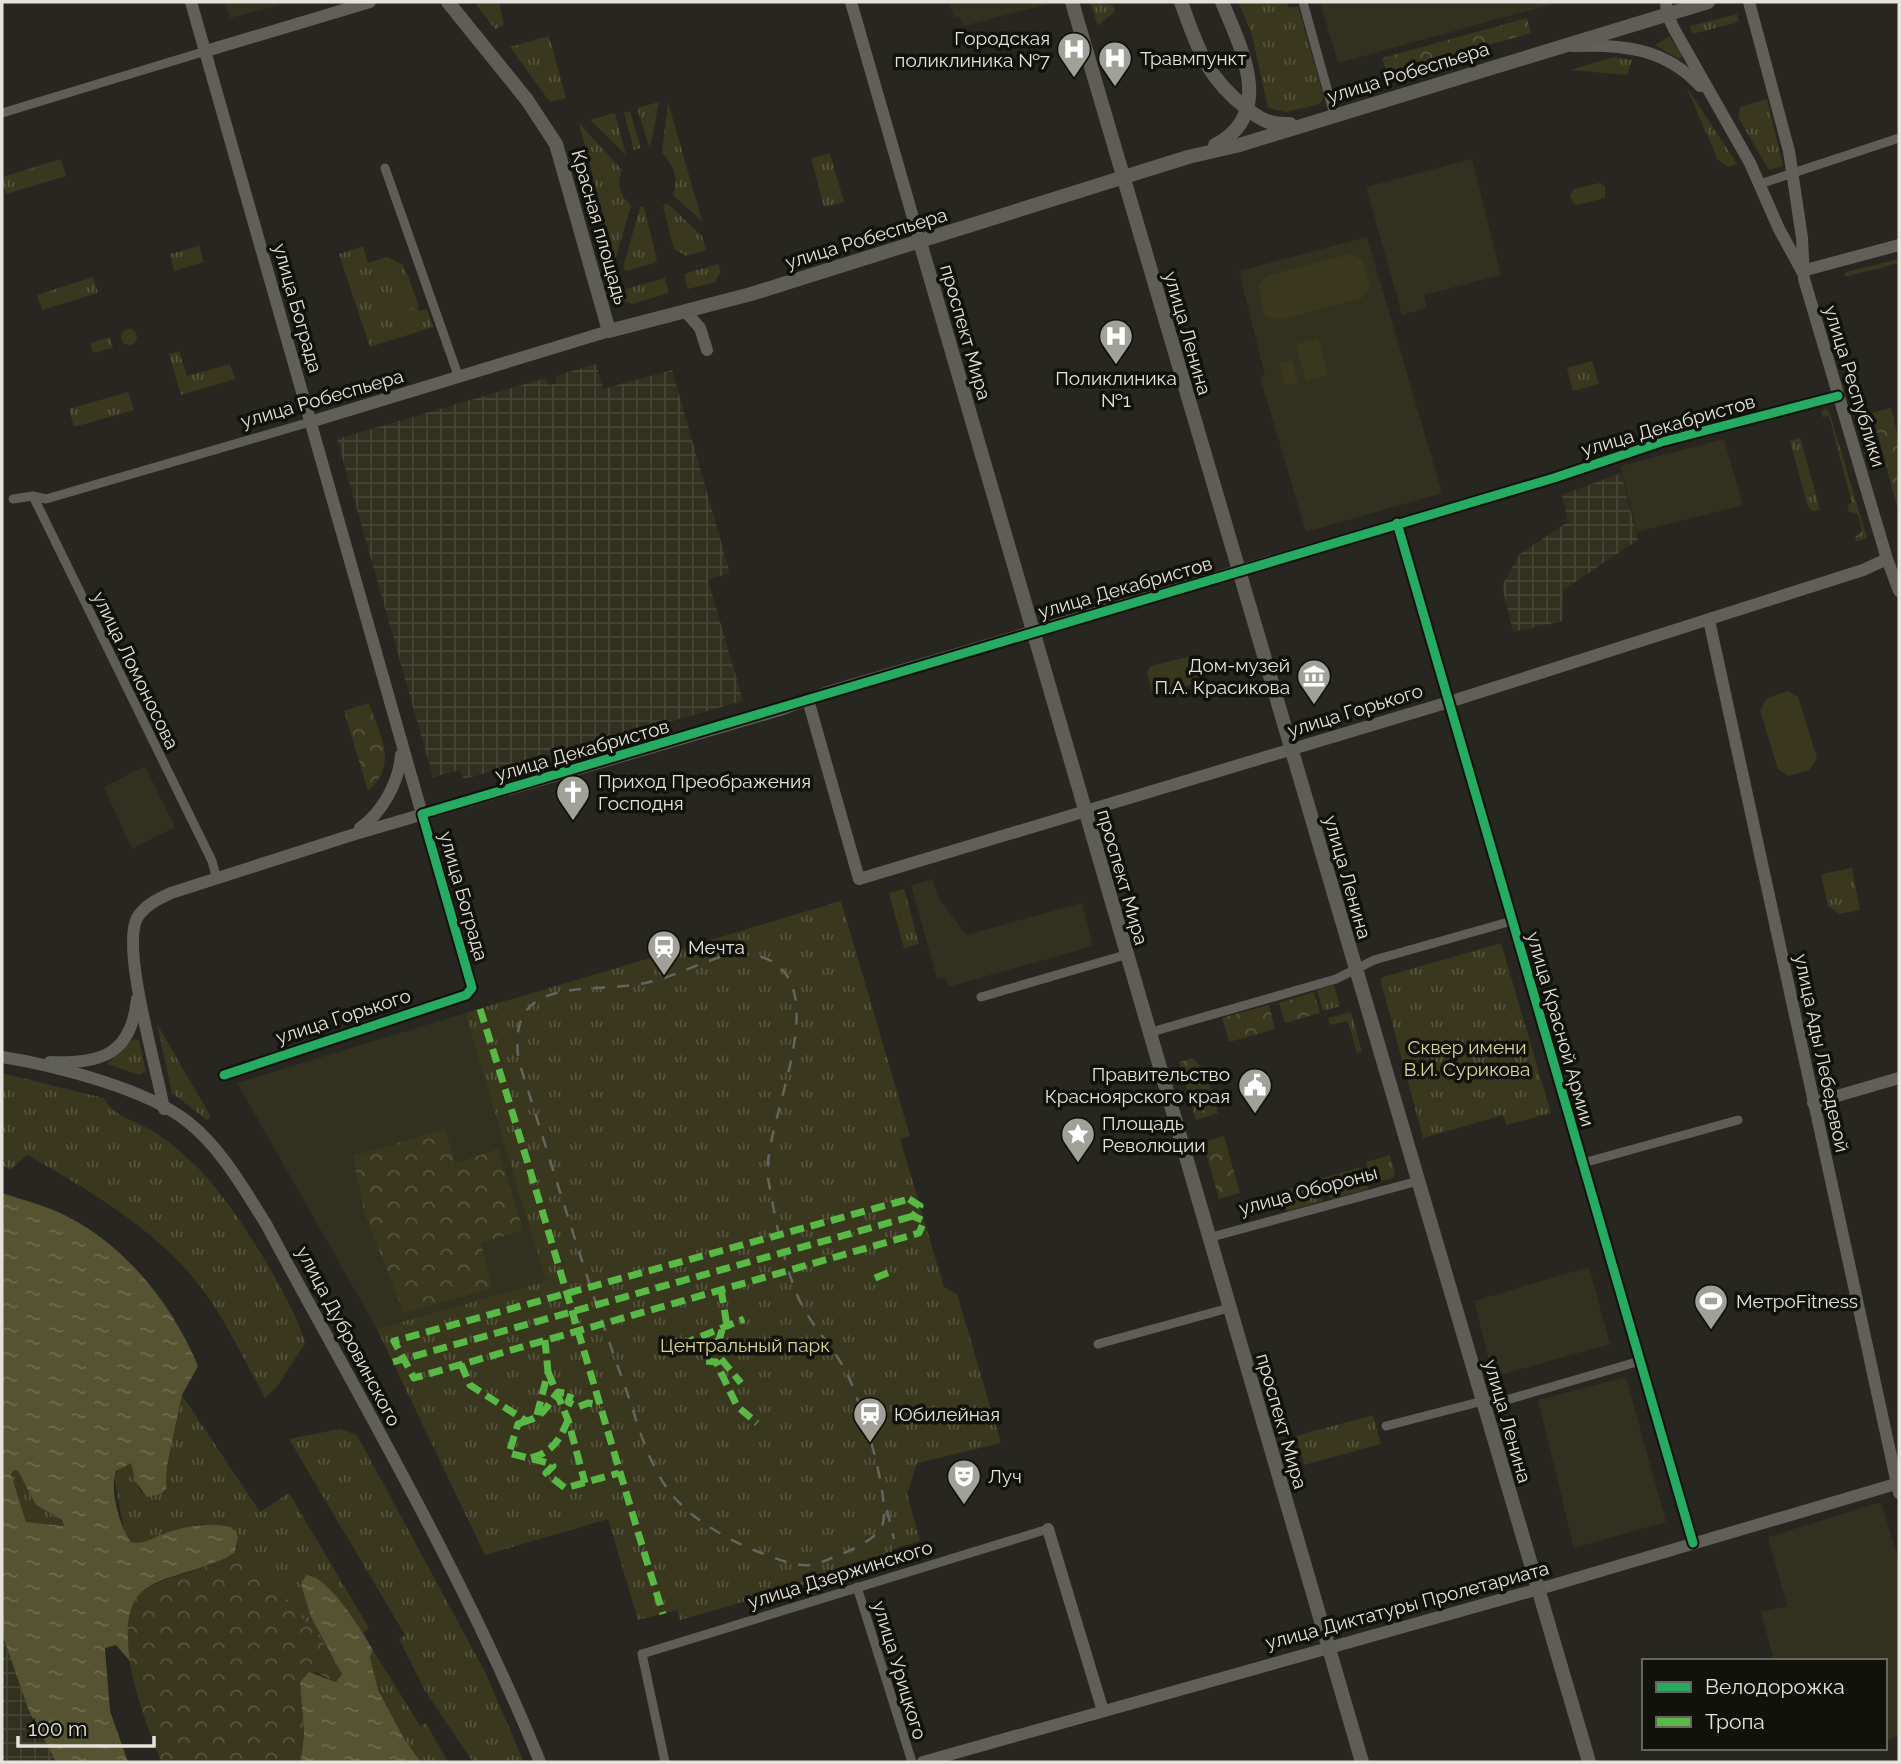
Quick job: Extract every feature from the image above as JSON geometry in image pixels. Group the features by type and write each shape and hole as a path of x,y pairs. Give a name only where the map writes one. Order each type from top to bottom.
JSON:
{"main road":[{"name":"улица Бограда","path":"191,2 422,814"},
{"path":"206,51 370,2"},
{"name":"Красная площадь","path":"448,2 527,100 556,144 609,331"},
{"name":"проспект Мира","path":"851,2 1125,955 1362,1762"},
{"name":"улица Ленина","path":"1072,2 1589,1762"},
{"path":"1181,2 1209,73 1264,122 1303,124"},
{"path":"1188,157 1231,137 1244,120 1248,109 1249,83 1245,62 1222,2"},
{"name":"улица Робеспьера","path":"310,422 609,331 686,312 920,242 1188,157 1236,146 1556,47 1667,8 1708,2"},
{"name":"улица Республики","path":"1749,2 1792,174 1802,238 1802,271"},
{"name":"улица Республики","path":"1667,8 1802,271 1838,396 1893,557 1899,591"},
{"path":"1556,47 1603,45 1647,50 1689,74 1713,99"},
{"path":"1802,271 1899,245"},
{"path":"686,312 700,328 707,350"},
{"name":"улица Декабристов","path":"163,1109 132,948 137,919 153,901 216,876 1554,478 1661,442 1838,396"},
{"name":"улица Горького","path":"808,700 859,879 1449,702 1863,570 1893,557"},
{"name":"улица Ады Лебедевой","path":"1709,620 1898,1486"},
{"path":"352,835 374,818 397,777 401,746"},
{"path":"28,1062 78,1062 97,1059 115,1050 132,1030 139,989"},
{"name":"улица Дубровинского","path":"2,1057 121,1087 187,1120 206,1138 266,1224 470,1605 504,1673 540,1762"},
{"path":"1813,1103 1899,1079"},
{"name":"улица Диктатуры Пролетариата","path":"923,1762 1898,1486"},
{"path":"1048,1529 1102,1711"}],"street":[{"path":"1303,2 1334,114"},
{"path":"2,113 206,51"},
{"path":"1759,184 1899,138"},
{"path":"385,168 459,378"},
{"name":"улица Робеспьера","path":"33,496 47,499 310,422"},
{"path":"13,499 33,496"},
{"name":"улица Ломоносова","path":"33,496 212,861 216,876"},
{"name":"улица Красной Армии","path":"1397,523 1693,1543"},
{"name":"улица Бограда","path":"422,814 472,988"},
{"path":"1148,1033 1336,979 1374,960 1512,922"},
{"path":"981,997 1125,955"},
{"name":"улица Горького","path":"224,1075 466,995 472,988"},
{"path":"1583,1163 1738,1120"},
{"name":"улица Обороны","path":"1208,1238 1418,1181"},
{"path":"1098,1344 1229,1308"},
{"path":"1386,1426 1483,1401 1503,1401 1640,1360"},
{"name":"улица Дзержинского","path":"665,1762 642,1654 1048,1529"},
{"name":"улица Урицкого","path":"857,1587 912,1762"}],"shaded area":[{"path":"225,2 292,2 230,18"},
{"path":"949,2 1055,2 963,26 959,16 954,18"},
{"path":"1320,2 1560,2 1338,63"},
{"path":"1472,159 1501,275 1424,295 1427,308 1402,315 1366,187"},
{"path":"1367,237 1442,493 1306,532 1260,377 1265,375 1239,271"},
{"path":"596,364 603,389 672,370 730,573 708,580 743,701 464,779 460,770 433,777 337,439 546,378 549,385 557,383 556,376"},
{"path":"1724,439 1743,505 1637,532 1620,466"},
{"path":"1621,473 1638,540 1563,590 1562,621 1513,632 1502,586 1520,554 1568,522 1562,495"},
{"path":"145,766 175,827 132,849 104,787"},
{"path":"933,879 938,898 966,935 1082,903 1093,946 948,987 945,977 937,979 911,885"},
{"path":"465,1013 547,1281 377,1329 237,1083"},
{"path":"1589,1267 1610,1344 1493,1377 1474,1301"},
{"path":"1626,1377 1666,1522 1574,1548 1538,1400"},
{"path":"1881,1502 1899,1561 1899,1736 1887,1740 1887,1659 1773,1659 1761,1612 1787,1606 1768,1537"},
{"path":"2,1634 29,1711 56,1762 2,1762"}],"green space":[{"path":"474,2 499,2 504,25 495,29"},
{"path":"1090,2 1113,5 1115,11 1098,26"},
{"path":"1238,2 1287,2 1289,8 1298,6 1324,97 1320,104 1286,112 1268,108 1251,31"},
{"path":"1737,14 1739,22 1692,34 1690,26"},
{"path":"1527,18 1531,33 1387,73 1382,58"},
{"path":"549,36 566,98 550,102 510,47"},
{"path":"1669,36 1682,55 1680,60 1655,45"},
{"path":"1614,57 1632,60 1627,75 1570,70"},
{"path":"1686,86 1737,164 1728,167 1718,160"},
{"path":"1767,99 1783,166 1769,170 1738,117 1740,107"},
{"path":"659,102 650,149 637,108"},
{"path":"668,102 702,221 673,195 676,183 674,173 670,162 662,153"},
{"path":"630,111 641,148 634,150 624,113"},
{"path":"615,113 626,155 590,120"},
{"path":"579,123 622,170 620,189 631,206 615,260"},
{"path":"830,153 844,202 824,207 811,158"},
{"path":"61,159 66,176 6,194 2,177"},
{"path":"1599,183 1605,186 1605,198 1578,205 1573,203 1570,195 1574,189"},
{"path":"667,203 702,236 706,250 686,256 674,249 663,206"},
{"path":"640,207 644,207 657,259 654,263 626,271 623,268"},
{"path":"199,246 204,262 174,271 170,254"},
{"path":"363,246 368,263 387,257 403,265 419,311 427,309 433,327 370,347 339,254"},
{"path":"1350,254 1362,259 1370,287 1362,298 1280,320 1265,316 1258,285 1269,275"},
{"path":"1899,259 1899,263 1844,277 1846,272"},
{"path":"718,264 721,272 715,282 688,289 684,274"},
{"path":"407,273 419,306 401,312 389,279"},
{"path":"93,277 98,293 42,310 37,295"},
{"path":"665,278 669,293 632,304 620,299 618,291"},
{"path":"129,329 135,331 135,343 129,345 123,343 121,337 123,331"},
{"path":"110,337 113,348 93,353 90,343"},
{"path":"1318,338 1328,375 1306,381 1296,344"},
{"path":"179,351 187,376 230,364 235,379 181,395 169,354"},
{"path":"1292,360 1298,382 1285,386 1279,363"},
{"path":"1592,361 1599,384 1573,391 1567,368"},
{"path":"128,392 134,410 74,427 69,409"},
{"path":"1825,408 1829,411 1867,538 1856,542 1855,537 1862,531 1858,514 1849,512 1847,505 1852,503 1829,416 1822,417 1821,412"},
{"path":"1891,408 1899,441 1899,514 1872,413"},
{"path":"1800,437 1820,510 1811,511 1807,504 1790,441"},
{"path":"1192,656 1200,677 1196,683 1158,695 1152,693 1147,672 1150,666"},
{"path":"1788,691 1798,697 1817,758 1809,770 1789,776 1778,770 1760,710 1767,698"},
{"path":"369,703 382,738 385,760 377,781 368,791 344,711"},
{"path":"1852,868 1860,910 1839,914 1828,906 1821,874"},
{"path":"904,889 919,944 904,948 889,893"},
{"name":"Центральный парк","path":"841,901 910,1136 900,1139 944,1287 957,1294 1001,1443 917,1463 907,1494 920,1541 892,1549 894,1558 680,1620 677,1610 638,1620 608,1519 485,1555 377,1329 546,1281 465,1013"},
{"name":"Сквер имени В.И. Сурикова","path":"1501,943 1551,1113 1506,1125 1503,1115 1423,1138 1380,978"},
{"path":"1334,985 1340,1006 1323,1011 1317,990"},
{"path":"1314,992 1320,1013 1285,1023 1279,1003"},
{"path":"1269,1005 1275,1029 1229,1042 1222,1018"},
{"path":"1351,1012 1362,1052 1357,1053 1348,1021 1330,1025 1328,1018"},
{"path":"157,1024 211,1117 207,1120 172,1093"},
{"path":"133,1039 139,1040 146,1071 140,1075 107,1064"},
{"path":"1192,1058 1205,1070 1218,1113 1196,1120 1179,1062"},
{"path":"2,1073 104,1098 120,1115 150,1129 173,1145 193,1163 227,1202 275,1277 299,1324 305,1343 277,1387 265,1398 213,1304 195,1280 153,1237 104,1201 27,1155 10,1170 2,1165"},
{"path":"445,1129 456,1163 498,1149 523,1230 481,1243 492,1288 404,1313 365,1215 353,1156"},
{"path":"1224,1136 1240,1193 1219,1199 1203,1142"},
{"path":"1390,1155 1395,1174 1393,1178 1372,1183 1366,1162"},
{"path":"1361,1167 1368,1189 1333,1199 1328,1196 1323,1178"},
{"path":"1318,1181 1323,1201 1288,1211 1282,1208 1275,1193"},
{"path":"182,1395 260,1512 289,1493 369,1628 363,1633 330,1590 311,1575 306,1575 301,1585 311,1617 331,1652 292,1608 235,1552 238,1546 204,1524 162,1534 142,1544 131,1542 125,1535 114,1477 121,1466 131,1463 141,1493 167,1483 167,1466"},
{"path":"1373,1415 1381,1444 1304,1465 1296,1436"},
{"path":"340,1429 357,1435 485,1672 524,1762 473,1762 425,1691 399,1639 405,1635 289,1439"},
{"path":"14,1470 18,1471 36,1505 62,1520 64,1526 26,1522 11,1474"},
{"path":"235,1552 314,1631 338,1664 342,1677 336,1682 315,1672 300,1682 304,1733 301,1762 162,1762 132,1675 126,1624 130,1605 140,1592 151,1586 212,1564"},
{"path":"373,1650 420,1726 426,1723 448,1762 421,1762 406,1742 378,1690 370,1657"}],"water":[{"path":"2,1193 60,1213 110,1244 146,1280 161,1300 198,1366 182,1395 167,1466 166,1489 161,1494 147,1497 136,1482 131,1463 116,1471 114,1488 117,1508 131,1542 145,1542 180,1529 205,1525 231,1527 238,1537 235,1552 228,1557 165,1579 138,1596 131,1611 128,1632 130,1661 116,1645 105,1648 110,1711 128,1762 56,1762 29,1711 2,1634","holes":["14,1470 18,1471 36,1505 62,1520 64,1526 26,1522 11,1474"]},
{"path":"306,1575 325,1584 368,1641 373,1650 370,1657 378,1690 406,1742 421,1762 301,1762 304,1733 300,1682 309,1672 336,1682 342,1674 311,1617 301,1585"}],"railway":[{"path":"737,953 772,962 790,982 797,1011 794,1046 769,1152 768,1178 787,1266 797,1295 850,1381 872,1444 882,1490 884,1509 880,1530 857,1547 807,1565 778,1559 716,1531 683,1506 665,1485 644,1442 519,1062 518,1033 524,1013 538,1001 555,993 645,983 737,953"},
{"path":"887,1510 894,1539"}],"marked path":[{"path":"480,1009 663,1614"},
{"path":"909,1199 920,1206 913,1216 924,1221 919,1233 414,1378 394,1341 909,1199"},
{"path":"393,1362 913,1216"},
{"path":"875,1278 890,1272"},
{"path":"721,1289 727,1326"},
{"path":"661,1344 678,1346 744,1319"},
{"path":"722,1330 719,1340 702,1350 706,1361 716,1362 737,1406 757,1423"},
{"path":"537,1415 548,1372 545,1340"},
{"path":"721,1359 741,1383"},
{"path":"461,1364 470,1385 526,1421 541,1413 558,1392 571,1394 568,1402 578,1407 588,1403 600,1405"},
{"path":"548,1372 568,1420 585,1483"},
{"path":"531,1458 555,1444 568,1420"},
{"path":"526,1421 518,1424 509,1453 552,1464 546,1473 565,1488 619,1473"}],"cycle path":[{"path":"224,1075 466,995 472,988 422,814 1554,478 1661,442 1838,396"},
{"path":"1397,523 1693,1543"}],"place":[{"name":"Городская поликлиника №7","path":"1074,79"},
{"name":"Травмпункт","path":"1115,88"},
{"name":"Поликлиника №1","path":"1116,366"},
{"name":"Дом-музей П.А. Красикова","path":"1314,706"},
{"name":"Приход Преображения Господня","path":"573,822"},
{"name":"Мечта","path":"664,977"},
{"name":"Правительство Красноярского края","path":"1255,1115"},
{"name":"Площадь Революции","path":"1078,1164"},
{"name":"МетроFitness","path":"1711,1331"},
{"name":"Юбилейная","path":"870,1444"},
{"name":"Луч","path":"964,1506"}]}
